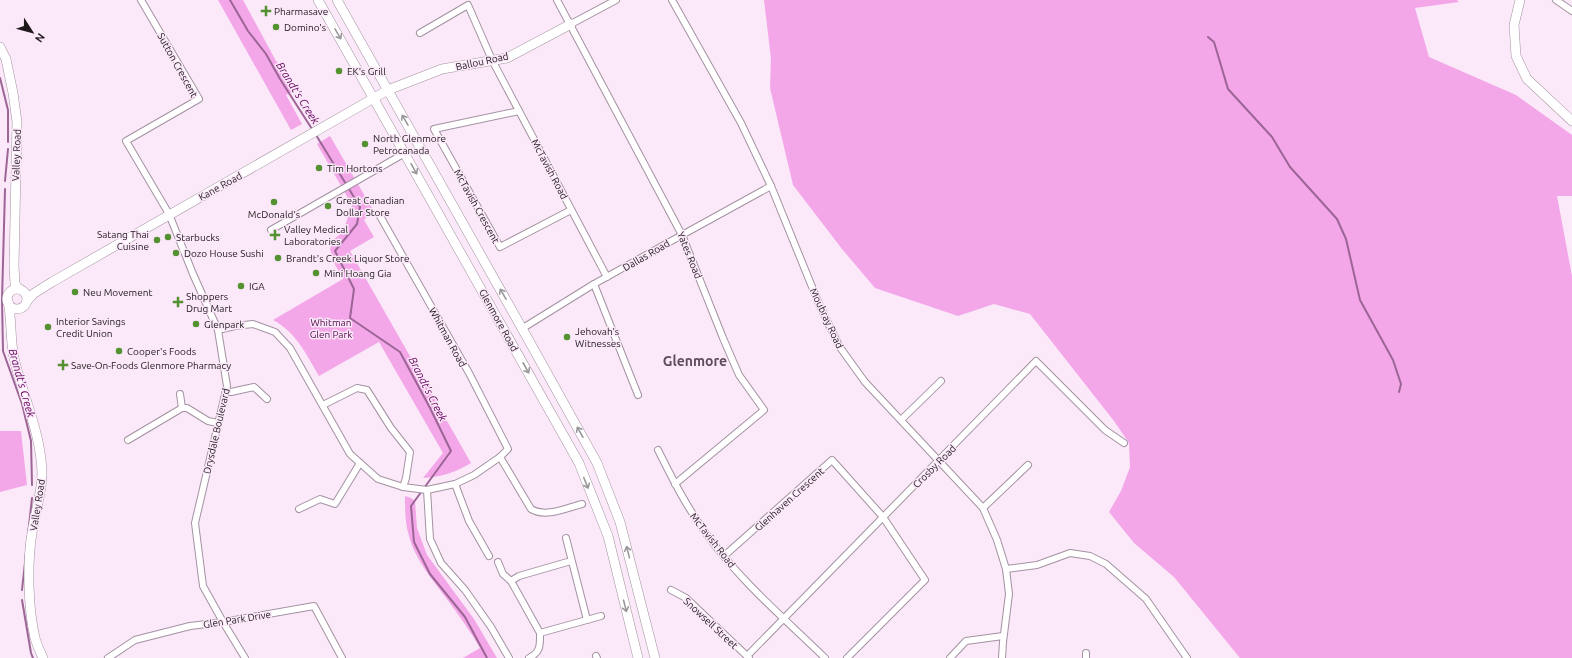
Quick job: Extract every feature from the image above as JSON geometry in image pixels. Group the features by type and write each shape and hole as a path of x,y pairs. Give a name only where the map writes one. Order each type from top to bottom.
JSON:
{"street":[{"name":"Sutton Crescent","path":"126,141 199,100 141,0"},
{"name":"Glenmore Road","path":"318,0 579,463 608,536 638,658"},
{"name":"Glenmore Road","path":"337,0 523,328 597,462 620,522 654,658"},
{"name":"Yates Road","path":"557,0 682,234 739,375 764,410 675,484"},
{"name":"Ballou Road","path":"388,90 442,68 507,58 616,0"},
{"name":"Moubray Road","path":"672,0 741,123 771,186 819,304 839,346 865,382 983,508 997,540 1006,569 1009,594 1003,636 1002,658"},
{"path":"1520,0 1514,25 1516,56 1526,79 1572,121"},
{"path":"1556,0 1565,8 1572,11"},
{"name":"McTavish Road","path":"420,33 468,5 492,60 607,277"},
{"name":"Valley Road","path":"0,47 6,59 17,122 14,266 15,286 27,296 25,304 16,313 10,331"},
{"name":"Kane Road","path":"25,304 33,294 52,282 388,90"},
{"name":"McTavish Crescent","path":"519,111 434,129 500,247 571,210"},
{"name":"Drysdale Boulevard","path":"126,141 169,214 193,274 218,330 227,386 195,523 203,586 245,658"},
{"path":"271,230 405,153"},
{"name":"Dallas Road","path":"523,328 594,284 771,186"},
{"name":"Whitman Road","path":"380,216 469,373 508,449 500,457"},
{"name":"Valley Road","path":"14,266 8,298 10,331 14,357 22,388 33,419 39,445 42,473 39,502 32,534 30,593 31,616 35,640 43,658"},
{"name":"Kane Road","path":"20,289 29,290 52,282"},
{"path":"594,284 638,395"},
{"path":"20,289 12,290 8,298 14,308 25,304"},
{"path":"218,330 252,324 275,332 290,348 350,454 378,479 403,487 427,490 455,484 474,475 500,457 531,509 537,513 547,514 582,504"},
{"name":"Crosby Road","path":"748,657 1036,361 1105,430 1124,443"},
{"path":"901,420 941,381"},
{"path":"226,392 254,387 267,399"},
{"path":"323,405 357,388 367,390 391,428 410,452 403,487"},
{"path":"180,394 182,408"},
{"path":"128,440 182,408 187,408 208,421 218,423"},
{"name":"McTavish Road","path":"658,450 682,498 705,533 738,573 825,658"},
{"name":"Glenhaven Crescent","path":"724,556 832,460 883,517"},
{"path":"299,509 320,499 335,504 360,463"},
{"path":"983,508 1028,465"},
{"path":"455,484 469,521 489,556"},
{"path":"427,490 430,539 441,562 465,590 491,627 509,658"},
{"path":"847,658 925,580 883,517"},
{"path":"566,538 587,620"},
{"path":"1006,569 1037,565 1070,553 1090,556 1106,564 1146,599 1187,658"},
{"path":"511,581 519,576 571,561"},
{"path":"498,562 503,574 511,581 540,633 540,648 529,658"},
{"name":"Snowsell Street","path":"671,590 686,598 748,657"},
{"name":"Glen Park Drive","path":"108,658 135,640 190,626 223,622 314,606 342,658"},
{"path":"540,633 601,616"},
{"path":"950,658 966,641 1003,636"}],"green space":[{"path":"218,0 243,0 276,61 287,72 296,89 286,95 302,124 291,130"},
{"path":"764,0 1457,0 1459,2 1415,8 1429,57 1516,95 1572,135 1572,196 1557,196 1572,276 1572,658 1240,658 1174,577 1134,543 1109,512 1121,491 1130,467 1129,443 1114,421 1030,314 994,304 958,316 875,288 842,249 793,185 770,88 771,59"},
{"name":"Whitman Glen Park","path":"330,136 373,210 364,220 374,237 350,251 471,463 460,469 443,475 423,478 443,453 379,342 319,376 300,344 288,331 273,320 343,279 333,261 330,249 334,239 343,232 352,205 317,144"},
{"path":"0,431 21,431 27,485 0,492"},
{"path":"405,496 415,501 417,528 427,555 474,619 497,658 463,658 480,648 426,571 416,554 407,526"}],"waterway":[{"name":"Brandt's Creek","path":"230,0 248,31 266,54 312,129"},
{"path":"1208,37 1214,42 1228,89 1272,137 1290,167 1337,219 1346,239 1360,300 1393,360 1401,384 1399,392"},
{"name":"Brandt's Creek","path":"0,78 8,110 8,142"},
{"name":"Brandt's Creek","path":"316,135 360,207 357,224 335,251 354,289 350,318 400,352 451,451 411,506 414,542 430,574 465,617 487,658"},
{"name":"Brandt's Creek","path":"5,181 8,149"},
{"name":"Brandt's Creek","path":"5,189 2,300 3,351 22,404 31,441 32,485"},
{"name":"Brandt's Creek","path":"22,590 32,498"},
{"name":"Brandt's Creek","path":"22,600 33,658"}],"place":[{"name":"Pharmasave","path":"266,11"},
{"name":"Domino's","path":"276,27"},
{"name":"EK's Grill","path":"339,71"},
{"name":"North Glenmore Petrocanada","path":"365,144"},
{"name":"Tim Hortons","path":"319,168"},
{"name":"McDonald's","path":"274,202"},
{"name":"Great Canadian Dollar Store","path":"328,206"},
{"name":"Valley Medical Laboratories","path":"275,235"},
{"name":"Starbucks","path":"168,237"},
{"name":"Satang Thai Cuisine","path":"157,240"},
{"name":"Dozo House Sushi","path":"176,253"},
{"name":"Brandt's Creek Liquor Store","path":"278,258"},
{"name":"Mini Hoang Gia","path":"316,273"},
{"name":"IGA","path":"241,286"},
{"name":"Neu Movement","path":"75,292"},
{"name":"Shoppers Drug Mart","path":"178,302"},
{"name":"Glenpark","path":"196,324"},
{"name":"Interior Savings Credit Union","path":"48,327"},
{"name":"Jehovah's Witnesses","path":"567,337"},
{"name":"Cooper's Foods","path":"119,351"},
{"name":"Save-On-Foods Glenmore Pharmacy","path":"63,365"}],"district":[{"name":"Glenmore","path":"695,361"}]}
